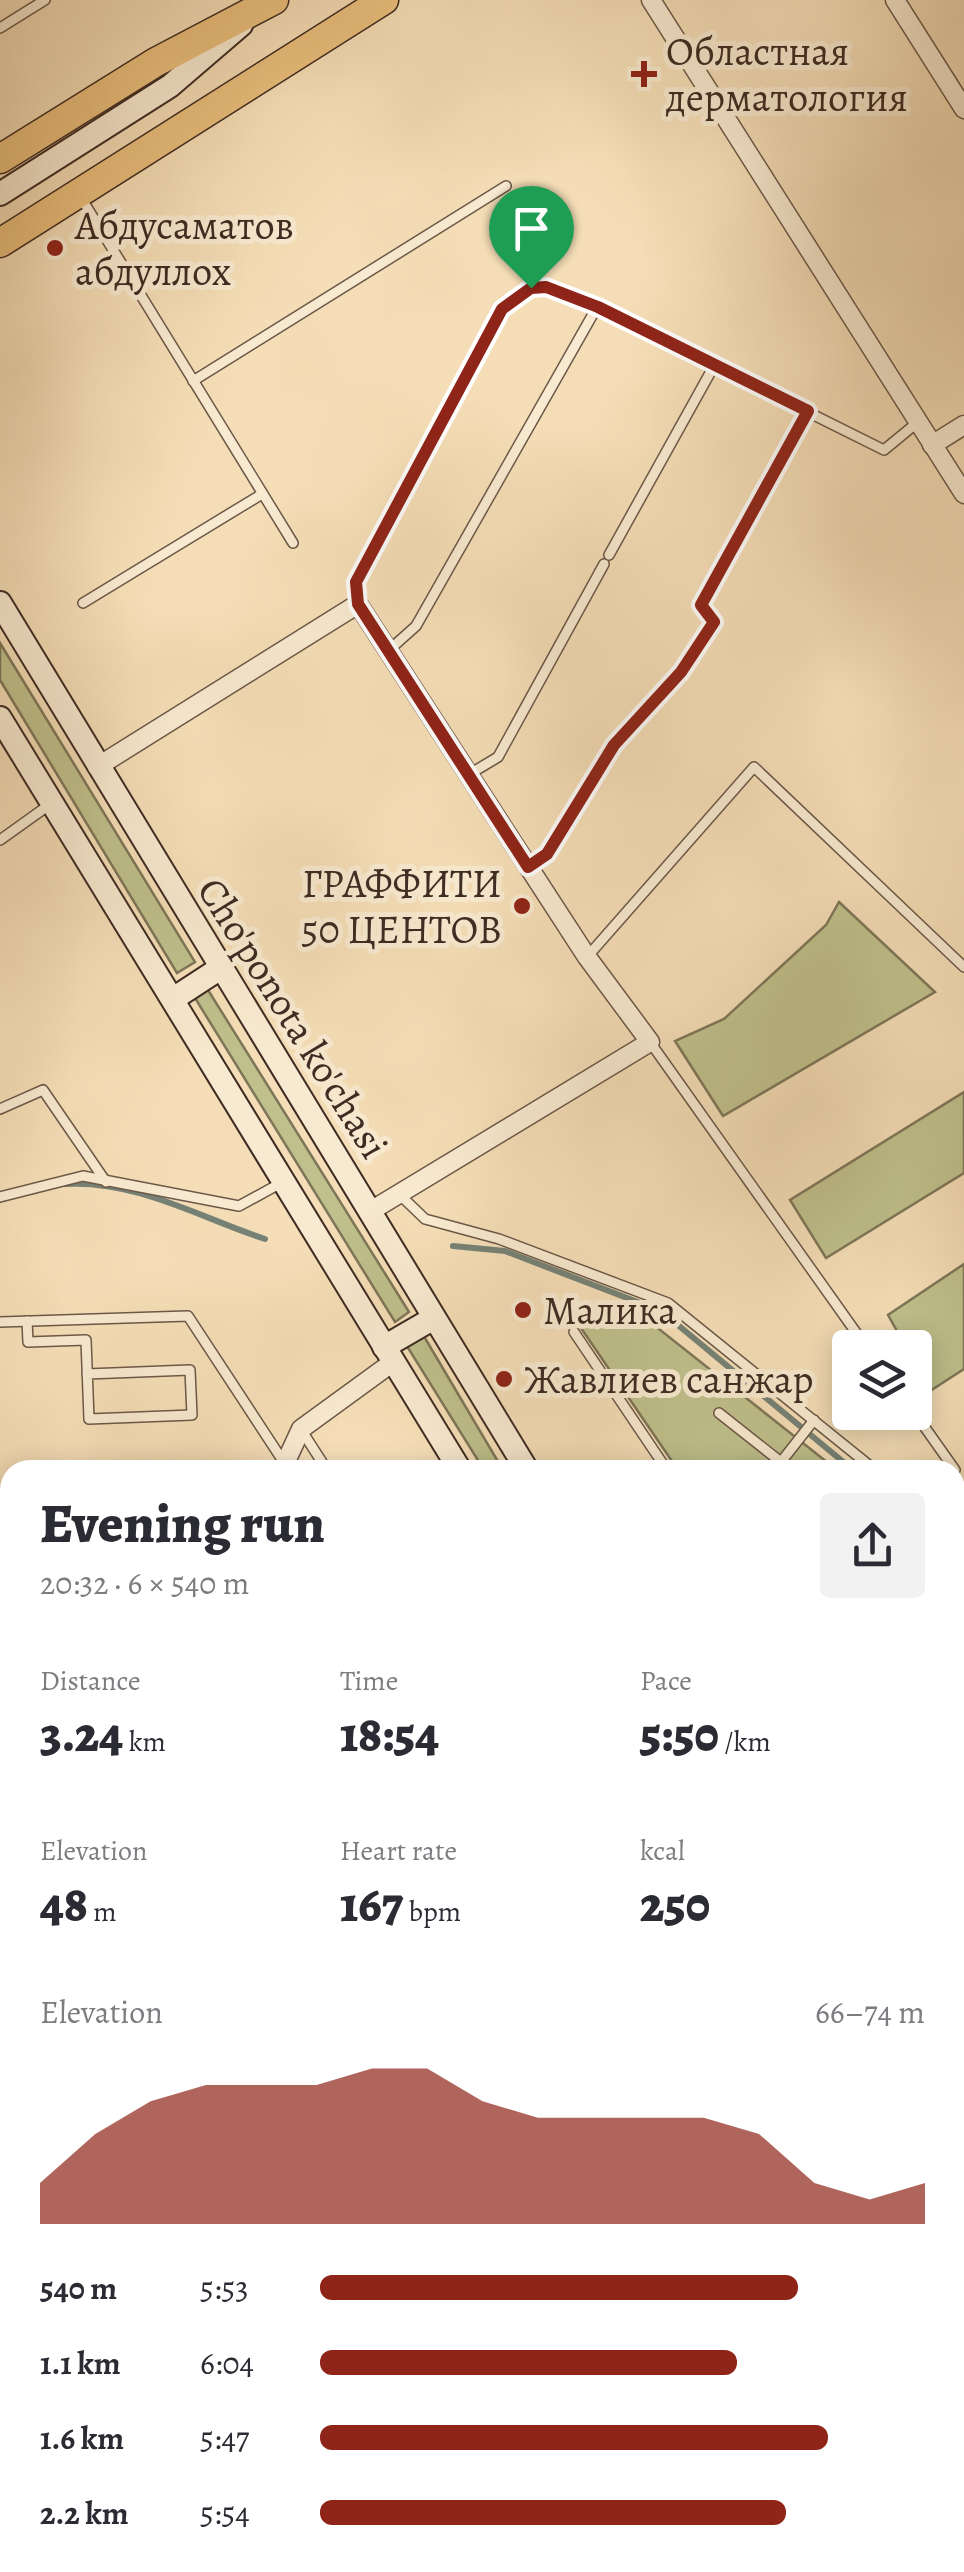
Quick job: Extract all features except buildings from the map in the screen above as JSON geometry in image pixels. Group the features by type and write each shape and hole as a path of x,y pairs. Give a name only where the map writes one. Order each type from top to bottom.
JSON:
{"main road":[{"path":"0,243 384,0"},
{"path":"0,158 156,62 262,3"},
{"path":"0,194 170,86 262,3"},
{"name":"Cho'ponota ko'chasi","path":"0,603 219,970 520,1460"},
{"path":"0,718 454,1460"},
{"path":"173,999 219,970"},
{"path":"388,1355 434,1318"}],"street":[{"path":"651,0 964,494"},
{"path":"895,0 964,109"},
{"path":"932,444 964,425"},
{"path":"97,767 358,604 587,957 650,1042 368,1212"},
{"path":"285,1460 301,1429 388,1355"}],"lane":[{"path":"0,28 44,0"},
{"path":"193,381 506,186"},
{"path":"78,194 293,543"},
{"path":"358,604 356,582 502,309 531,288 546,287 598,307 884,450 918,422"},
{"path":"388,651 416,626 598,307"},
{"path":"468,775 498,756 715,364"},
{"path":"528,867 547,854 614,745 681,672 714,622 701,605 808,411"},
{"path":"84,603 262,494"},
{"path":"587,957 754,767 964,966"},
{"path":"0,840 52,803"},
{"path":"650,1042 854,1330"},
{"path":"0,1109 43,1090 106,1182"},
{"path":"0,1197 82,1176 239,1206 284,1182"},
{"path":"400,1194 425,1219 499,1240 668,1302 862,1460"},
{"path":"0,1322 188,1316 278,1460"},
{"path":"28,1321 28,1342 86,1340 87,1374 89,1419 192,1415 190,1370 87,1374"},
{"path":"574,1332 660,1460"},
{"path":"719,1413 779,1460"},
{"path":"784,1460 812,1422"},
{"path":"301,1429 320,1460"},
{"path":"927,1430 948,1460"}],"green space":[{"path":"0,643 195,962 177,973 0,680"},
{"path":"839,902 935,992 723,1116 675,1041 724,1019 826,925"},
{"path":"208,990 409,1312 395,1322 195,998"},
{"path":"964,1092 964,1173 826,1258 790,1200"},
{"path":"964,1264 964,1369 932,1390 932,1330 896,1330 888,1315"},
{"path":"590,1304 654,1325 824,1460 671,1460 581,1328"},
{"path":"422,1333 497,1460 478,1460 405,1343"}],"waterway":[{"path":"66,1184 92,1184 143,1194 265,1239"},
{"path":"453,1246 505,1251 661,1311 841,1460"}],"place":[{"name":"Областная дерматология","path":"644,74"},
{"name":"Абдусаматов абдуллох","path":"55,248"},
{"name":"ГРАФФИТИ 50 ЦЕНТОВ","path":"522,906"},
{"name":"Малика","path":"523,1310"},
{"name":"Жавлиев санжар","path":"504,1379"}],"route":[{"path":"546,287 598,307 808,411 701,605 714,622 681,672 614,745 547,854 528,867 358,604 356,582 502,309 531,288 546,287"}]}
